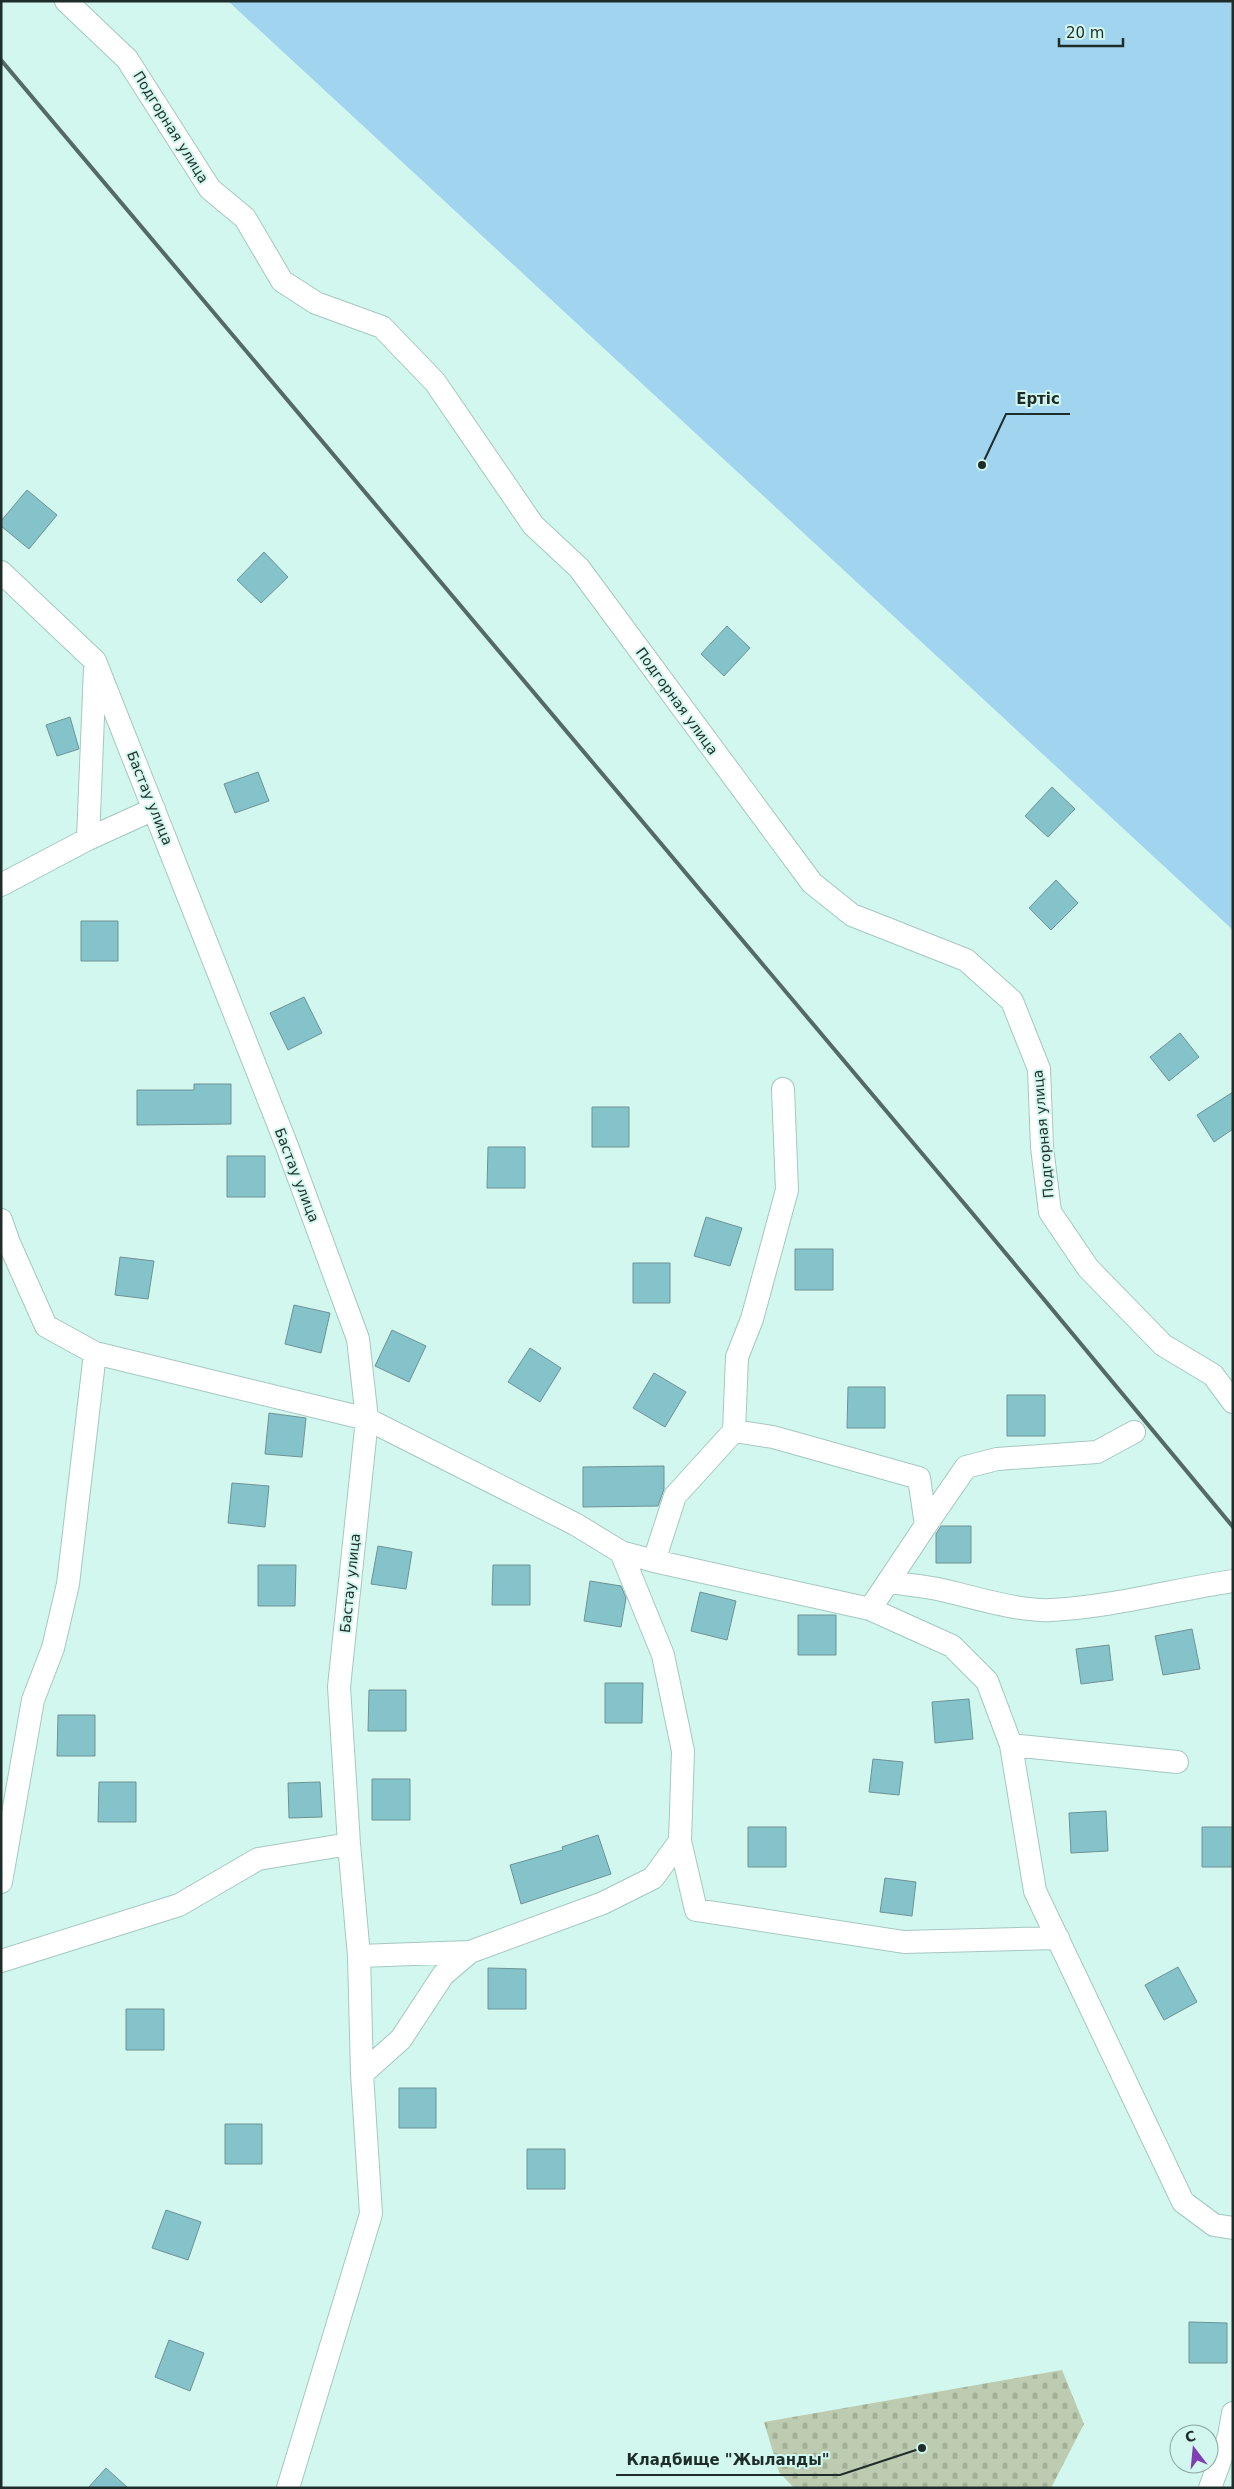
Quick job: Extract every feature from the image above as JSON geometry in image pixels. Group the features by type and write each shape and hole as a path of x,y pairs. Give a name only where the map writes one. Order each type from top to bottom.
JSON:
{"street":[{"name":"Подгорная улица","path":"66,1 127,59 210,189 245,218 282,281 316,303 382,327 434,382 533,525 579,568 812,883 852,915 966,960 1012,1001 1039,1069 1042,1147 1050,1212 1088,1268 1163,1345 1213,1375 1233,1402"},
{"name":"Бастау улица","path":"1,572 95,661 284,1137 358,1339 367,1419 340,1687 349,1844 359,1956 362,2074 371,2214 288,2488"},
{"path":"88,839 95,661"},
{"path":"1,885 88,839 154,809"},
{"path":"654,1561 675,1496 734,1431 737,1357 752,1319 787,1190 783,1089"},
{"path":"1,1220 9,1243 46,1326 95,1353 367,1419 575,1524 621,1552 870,1609 952,1646 987,1681 1011,1745 1035,1891 1183,2202 1214,2225 1233,2228"},
{"path":"1,1882 33,1700 54,1648 68,1584 95,1353"},
{"path":"734,1431 773,1437 919,1478 926,1525"},
{"path":"870,1609 966,1468 997,1459 1097,1452 1134,1432"},
{"path":"621,1552 665,1665 683,1751 680,1841 696,1910 904,1942 1058,1938"},
{"path":"889,1582 939,1590 996,1603 1050,1610 1107,1603 1233,1581"},
{"path":"1011,1745 1177,1762"},
{"path":"359,1956 470,1952 604,1903 653,1878 680,1841"},
{"path":"1,1961 179,1905 258,1859 349,1844"},
{"path":"362,2074 401,2039 443,1975 470,1952"},
{"path":"1210,2488 1229,2436 1233,2413"},
{"path":"1229,2436 1233,2459"}],"green space":[{"path":"1062,2370 1084,2424 1051,2488 794,2488 779,2472 764,2422"}],"water":[{"path":"228,1 1233,1 1233,930"}],"building":[{"path":"27,490 57,515 29,549 1,526 1,521"},
{"path":"264,552 288,577 261,603 237,580"},
{"path":"727,626 750,648 724,676 701,654"},
{"path":"70,717 79,749 57,756 46,725"},
{"path":"258,772 269,801 235,813 224,784"},
{"path":"1052,787 1075,809 1048,837 1025,816"},
{"path":"1056,880 1078,903 1051,930 1029,908"},
{"path":"81,921 118,921 118,961 81,961"},
{"path":"304,997 322,1033 288,1050 270,1013"},
{"path":"1180,1033 1199,1057 1169,1081 1150,1057"},
{"path":"194,1084 231,1084 231,1124 137,1125 137,1090 194,1090"},
{"path":"1233,1092 1233,1129 1214,1142 1197,1115"},
{"path":"592,1107 629,1107 629,1147 592,1147"},
{"path":"488,1147 525,1147 525,1188 487,1188"},
{"path":"227,1156 265,1156 265,1197 227,1197"},
{"path":"706,1217 742,1228 730,1266 694,1256"},
{"path":"795,1249 833,1249 833,1290 795,1290"},
{"path":"120,1257 154,1261 148,1299 115,1295"},
{"path":"633,1263 670,1263 670,1303 633,1303"},
{"path":"294,1305 330,1313 321,1353 285,1344"},
{"path":"392,1330 426,1346 409,1382 375,1366"},
{"path":"530,1348 561,1368 540,1402 508,1382"},
{"path":"654,1373 686,1392 665,1427 633,1408"},
{"path":"848,1387 885,1387 885,1428 847,1428"},
{"path":"1007,1395 1045,1395 1045,1436 1007,1436"},
{"path":"269,1413 306,1418 302,1457 265,1454"},
{"path":"664,1466 664,1489 658,1506 583,1507 583,1467"},
{"path":"232,1483 269,1486 265,1527 228,1523"},
{"path":"941,1526 971,1526 971,1563 936,1563 936,1534"},
{"path":"378,1546 412,1552 406,1589 371,1584"},
{"path":"258,1565 296,1565 295,1606 258,1606"},
{"path":"493,1565 530,1565 530,1605 492,1605"},
{"path":"590,1581 621,1586 626,1598 621,1627 584,1621"},
{"path":"700,1592 736,1601 727,1640 691,1631"},
{"path":"798,1615 836,1615 836,1655 798,1655"},
{"path":"1192,1629 1200,1669 1163,1675 1155,1636"},
{"path":"1109,1645 1113,1680 1081,1684 1076,1649"},
{"path":"605,1683 643,1683 642,1723 605,1723"},
{"path":"369,1690 406,1690 406,1731 368,1731"},
{"path":"969,1699 973,1739 935,1743 932,1702"},
{"path":"58,1715 95,1715 95,1756 57,1756"},
{"path":"873,1759 903,1762 899,1795 869,1792"},
{"path":"372,1779 410,1779 410,1820 372,1820"},
{"path":"99,1782 136,1782 136,1822 98,1822"},
{"path":"320,1782 322,1817 289,1818 288,1783"},
{"path":"1106,1811 1108,1851 1071,1853 1069,1813"},
{"path":"748,1827 786,1827 786,1867 748,1867"},
{"path":"1202,1827 1233,1827 1233,1867 1202,1867"},
{"path":"598,1835 611,1874 521,1904 510,1865 563,1850 562,1847"},
{"path":"885,1878 916,1882 912,1916 880,1912"},
{"path":"1178,1967 1197,2002 1164,2020 1145,1985"},
{"path":"488,1968 526,1969 526,2009 488,2009"},
{"path":"126,2009 164,2009 164,2050 126,2050"},
{"path":"399,2088 436,2088 436,2128 399,2128"},
{"path":"225,2124 262,2124 262,2164 225,2164"},
{"path":"527,2149 565,2149 565,2189 527,2189"},
{"path":"166,2210 201,2222 188,2260 152,2248"},
{"path":"1189,2322 1227,2323 1227,2363 1189,2363"},
{"path":"169,2340 204,2353 190,2391 155,2377"},
{"path":"106,2468 128,2488 88,2488"}],"railway":[{"path":"1,60 973,1214 1233,1527"}],"place":[{"name":"Ертіс","path":"982,465"},
{"name":"Кладбище \"Жыланды\"","path":"922,2448"}]}
